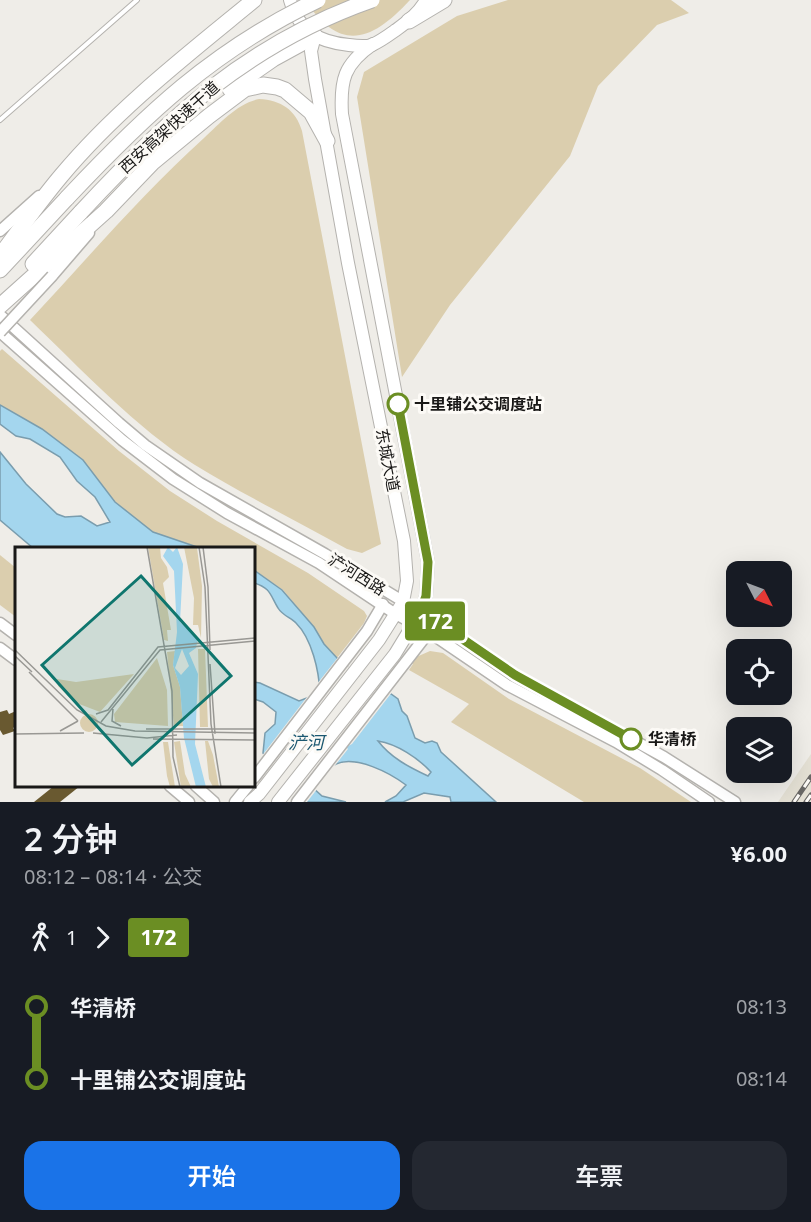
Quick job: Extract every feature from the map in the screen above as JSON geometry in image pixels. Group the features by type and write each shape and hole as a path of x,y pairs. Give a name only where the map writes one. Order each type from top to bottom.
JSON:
{"highway":[{"path":"2,263 61,175 144,91 254,0"},
{"name":"西安高架快速干道","path":"2,263 149,115 195,75 242,41 318,0"},
{"name":"西安高架快速干道","path":"0,300 24,279 81,212 157,133 219,81 262,52 308,26 372,0"},
{"path":"409,21 444,0"},
{"path":"0,306 24,279 106,211 189,123 210,105 273,59 315,36"},
{"path":"152,163 233,96 246,89 263,85 277,87 299,101 316,118 327,141"}],"main road":[{"path":"290,0 297,15 315,36 326,42 363,46 373,44"},
{"name":"东城大道","path":"278,802 395,654 420,613 426,596 428,562 342,114 342,91 348,68 360,54 409,21 426,0"},
{"name":"东城大道","path":"315,36 311,51 348,263 404,541 407,581 403,602"},
{"path":"0,231 61,175"},
{"path":"0,332 73,254 106,211"},
{"name":"浐河西路","path":"0,315 119,423 171,464 224,498 315,548 442,625 515,675 664,757 735,802"},
{"name":"浐河西路","path":"0,332 101,422 155,466 227,513 320,563 507,685 616,742 709,802"},
{"path":"254,798 379,640 403,602"},
{"path":"255,777 367,631 383,604"},
{"path":"0,623 15,634"},
{"path":"297,802 429,632"},
{"path":"0,648 15,659"},
{"path":"171,787 189,802"},
{"path":"197,787 214,802"},
{"path":"235,802 247,787"}],"lane":[{"path":"0,120 136,0"}],"shaded area":[{"path":"305,0 410,0 382,25 356,36 343,34 331,28 318,17"},
{"path":"508,0 671,0 689,13 657,25 598,86 570,156 450,305 402,377 357,97 364,72 457,16"},
{"path":"259,99 274,101 292,112 302,131 381,544 362,553 347,549 251,497 173,450 130,416 30,320 181,159 230,114 251,101"},
{"path":"2,349 119,451 170,491 308,573 364,611 367,616 364,623 337,658 283,590 255,571 255,547 197,547 153,532 115,502 83,460 42,429 0,405 0,351"},
{"path":"0,555 15,567 15,616 0,605"},
{"path":"430,651 443,653 509,699 640,768 691,802 584,802 451,722 469,704 409,670 413,664 410,662 414,658"},
{"path":"811,754 811,802 778,802"}],"water":[{"path":"0,405 42,429 83,460 115,502 153,532 197,547 32,547 0,520 0,452 26,484 57,514 65,517 81,516 97,526 110,522 95,497 77,481 60,457 30,439 16,436 0,424"},
{"name":"浐河","path":"255,571 282,590 337,658 371,687 398,699 415,738 425,743 432,741 437,743 441,752 496,802 451,802 450,797 424,793 403,802 385,802 396,796 406,785 391,775 372,767 344,762 326,771 311,786 322,796 346,802 296,802 263,753 265,733 275,724 276,712 263,702 255,699 255,682 299,701 320,693 318,675 314,656 302,630 284,615 267,590 255,583","holes":["378,741 407,752 420,762 431,772 428,776 401,762"]}],"pier":[{"path":"339,656 353,672 372,684 393,691 352,744 346,747 348,749 329,773 315,786 318,788 307,802 292,802 272,782 262,765 261,757 310,693 317,691 317,684"}],"building":[{"path":"7,710 9,714 15,711 15,727 13,728 15,731 3,735 0,730 0,712"},
{"path":"53,787 79,787 60,802 34,802"}],"railway":[{"path":"794,802 811,777"},
{"path":"806,802 811,795"}],"bus line":[{"name":"172","path":"398,404 428,562 426,596 420,613 442,625 515,675 631,739"}],"place":[{"name":"十里铺公交调度站","path":"398,404"},
{"name":"华清桥","path":"631,739"}]}
